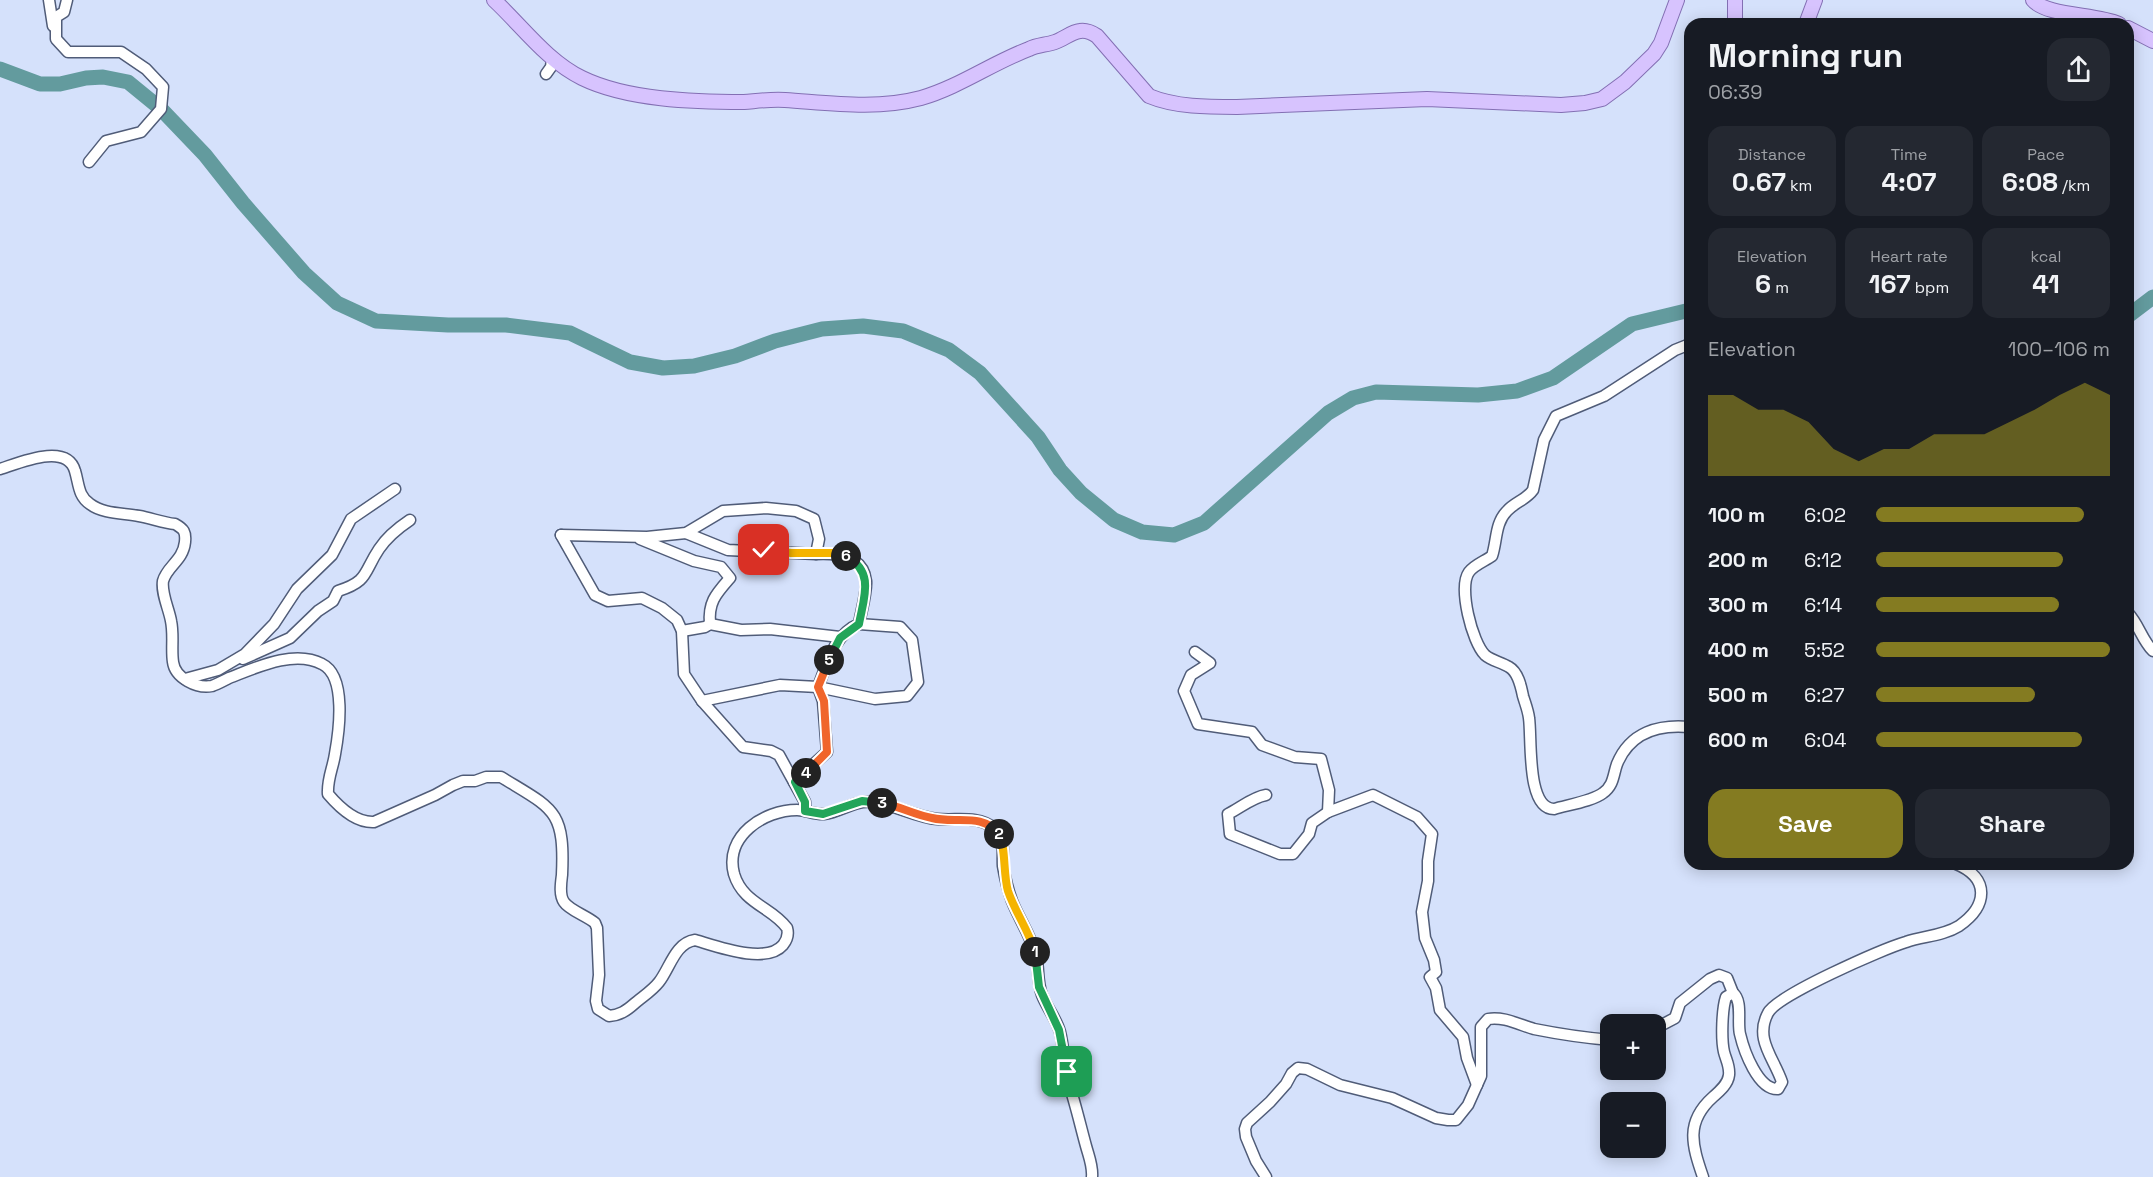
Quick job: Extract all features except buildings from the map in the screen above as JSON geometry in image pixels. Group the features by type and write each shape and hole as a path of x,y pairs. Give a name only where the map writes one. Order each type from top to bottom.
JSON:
{"main road":[{"path":"494,0 552,58 581,78 605,87 635,93 680,99 742,102 783,100 880,104 922,97 967,79 1028,49 1057,42 1071,34 1085,31 1096,36 1149,96 1160,101 1207,107 1427,99 1561,105 1585,103 1602,99 1625,82 1654,54 1661,43 1677,0"},
{"path":"1735,0 1735,18"},
{"path":"1808,18 1815,0"},
{"path":"2033,0 2043,8 2101,18"},
{"path":"2134,31 2153,41"}],"street":[{"path":"49,0 56,39 68,52 121,52 146,69 163,87 161,109 141,132 106,141 89,162"},
{"path":"56,39 56,17 64,12 68,0"},
{"path":"546,74 551,67 552,58"},
{"path":"1684,346 1604,396 1556,416 1544,440 1533,490 1529,496 1502,516 1492,556 1470,571 1466,578 1465,594 1470,625 1477,646 1486,656 1511,668 1521,688 1529,716 1534,786 1542,804 1547,809 1601,795 1613,782 1617,764 1632,741 1644,732 1670,726 1684,727"},
{"path":"0,469 39,457 63,458 69,461 75,469 80,493 91,506 111,513 175,524 183,529 186,535 182,556 163,580 172,624 172,660 177,674 184,679 201,686 212,686 275,662 304,660 322,664 334,677 339,698 338,736 335,758 330,771 328,794 339,805 361,820 374,822 463,781 475,782 493,776 501,777 550,810 559,825 563,854 561,896 563,902 595,923 599,975 596,1001 598,1009 609,1016 622,1013 649,992 658,983 687,941 694,940 742,952 762,954 780,949 786,941 788,928 745,894 735,875 733,857 743,834 756,822 776,812 805,811 823,814 862,801 869,801 885,803 935,819 977,820 985,823 998,832 1002,840 1003,864 1008,890 1033,946 1042,996 1056,1019 1068,1080 1093,1169 1092,1177"},
{"path":"218,670 244,654 274,624 297,589 332,555 351,519 395,489"},
{"path":"805,811 805,802 778,755 771,751 743,747 702,701 684,674 682,631 677,620 662,608 642,598 608,601 596,595 561,535 647,537 686,533 723,511 766,508 796,511 811,516 817,524 819,539 816,554"},
{"path":"184,679 218,670 290,638 318,611 333,601 338,591 355,585 366,573 379,549 394,531 410,520"},
{"path":"686,533 728,550 839,553 854,561 861,569 866,581 859,624"},
{"path":"631,536 694,561 721,567 730,578 716,594 709,609 710,624"},
{"path":"2134,619 2153,651"},
{"path":"682,631 710,624 741,630 770,629 840,638"},
{"path":"702,701 780,685 818,687 875,699 907,696 918,682 912,640 900,627 859,624 840,638 818,687 824,701 827,752 795,782"},
{"path":"1195,652 1210,663 1191,675 1184,691 1198,724 1252,732 1262,745 1295,757 1321,759 1329,790 1328,812"},
{"path":"1266,795 1258,796 1245,806 1228,813 1230,834 1280,854 1293,854 1309,834 1312,823 1328,812 1373,795 1416,817 1432,834 1428,881 1422,912 1425,938 1436,972 1430,977 1436,988 1440,1010 1463,1037 1467,1058 1477,1085"},
{"path":"1666,1022 1674,1018 1680,1003 1710,979 1719,975 1727,978 1739,1002 1739,1032 1746,1053 1766,1086 1778,1089 1782,1082 1764,1044 1763,1031 1769,1010 1780,1000 1848,966 1907,941 1959,926 1980,904 1982,891 1974,876 1967,870"},
{"path":"1703,1177 1694,1142 1694,1121 1705,1104 1728,1081 1728,1065 1723,1038 1725,1000 1733,993"},
{"path":"1266,1177 1256,1161 1245,1129 1247,1123 1270,1102 1286,1084 1292,1072 1298,1068 1307,1069 1340,1085 1392,1098 1436,1118 1456,1120 1481,1076 1481,1028 1488,1019 1502,1019 1520,1026 1600,1039"}],"waterway":[{"path":"0,69 40,84 60,84 103,77 128,82 161,109 205,155 304,273 337,303 376,321 506,325 570,333 630,362 663,368 694,366 735,356 775,341 822,329 863,326 903,331 949,350 980,373 1038,437 1060,470 1081,493 1114,520 1142,532 1174,535 1204,523 1328,413 1353,398 1376,392 1478,395 1517,391 1553,378 1632,324 1684,311"},
{"path":"2134,311 2153,297"}],"route":[{"path":"764,550 816,554 839,553 854,561 861,569 866,581 859,624 840,638 818,687 824,701 827,752 795,782 805,802 805,811 823,814 851,804 869,801 885,803 935,819 977,820 992,826 1002,840 1003,864 1008,890 1033,946 1038,966 1039,987 1048,1008 1056,1019 1067,1072"}]}
